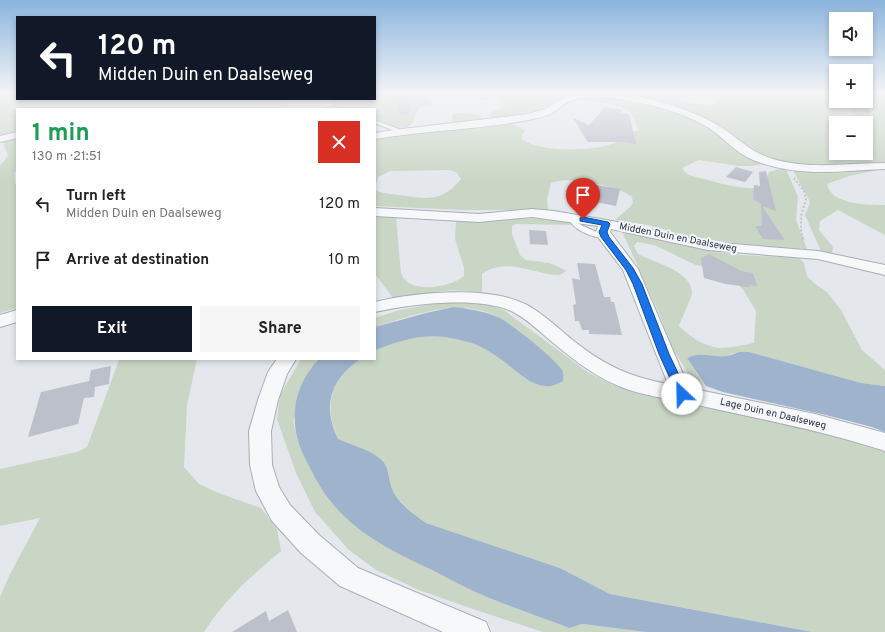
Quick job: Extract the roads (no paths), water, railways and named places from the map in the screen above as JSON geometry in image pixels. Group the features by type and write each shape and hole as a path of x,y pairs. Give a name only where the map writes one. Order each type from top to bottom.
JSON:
{"street":[{"path":"376,136 399,131 489,122"},
{"path":"702,122 720,131 735,145 749,154 788,166 830,170 885,166"},
{"path":"0,139 16,134"},
{"name":"Midden Duin en Daalseweg","path":"376,212 464,217 532,213 571,217 605,230 737,250 809,254 836,258 885,270"},
{"path":"605,230 637,284 664,354 682,394"},
{"name":"Lage Duin en Daalseweg","path":"376,307 385,304 429,299 458,298 504,303 520,308 592,365 626,381 814,422 885,442"},
{"path":"0,321 16,316"},
{"path":"286,360 278,372 268,400 260,431 261,465 268,491 281,513 310,544 348,577 476,632"}],"lane":[{"path":"379,122 399,131"}],"water":[{"path":"454,307 471,309 498,317 512,326 551,358 562,370 564,377 563,381 548,386 539,385 521,375 487,350 473,344 441,336 408,339 376,350 376,327"},
{"path":"739,352 749,352 861,383 885,386 885,432 872,427 826,415 723,392 706,386 687,358 697,355 726,356"},
{"path":"318,360 359,360 342,376 332,394 330,415 333,427 338,439 368,451 383,461 387,468 391,487 396,496 408,509 426,523 560,568 610,594 812,632 646,632 582,624 569,628 480,594 391,550 366,534 342,514 324,492 303,454 298,442 296,429 296,404 303,381 310,369"}]}
